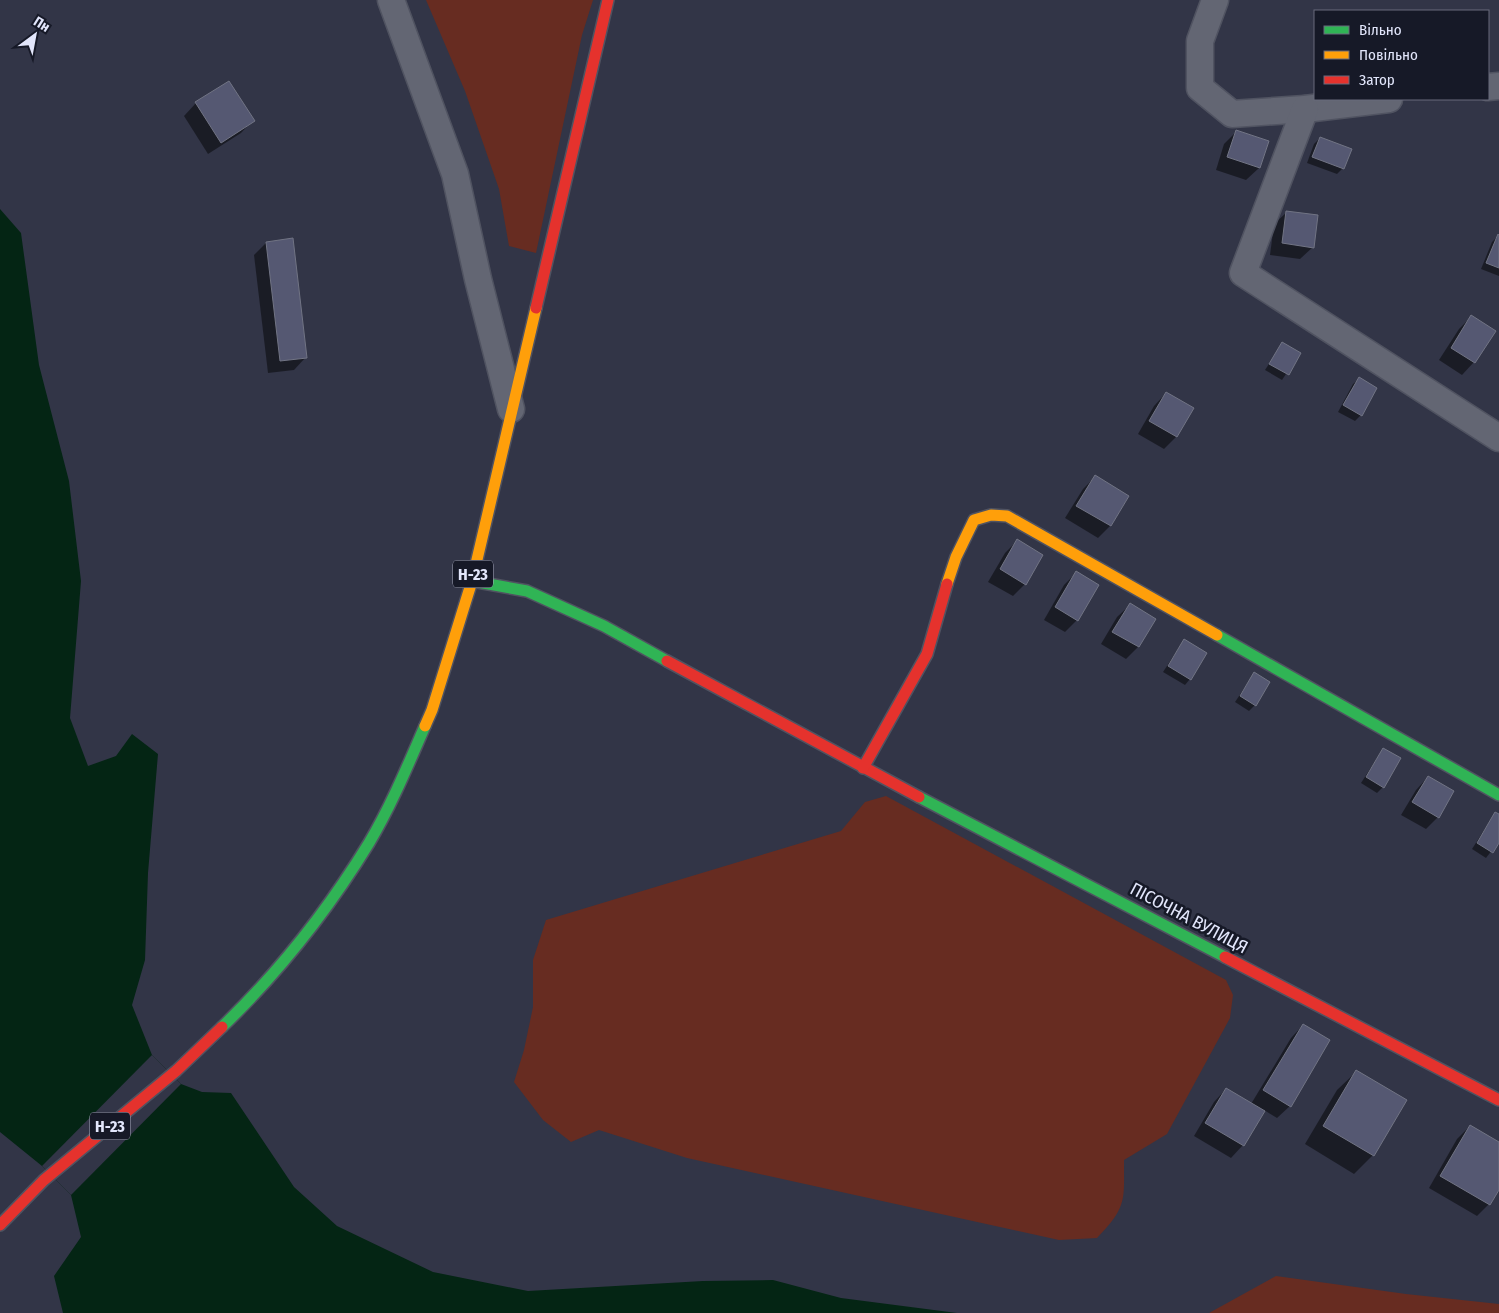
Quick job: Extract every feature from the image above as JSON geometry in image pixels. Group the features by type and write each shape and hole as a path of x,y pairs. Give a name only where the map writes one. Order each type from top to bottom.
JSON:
{"street":[{"path":"391,0 455,174 478,278 511,408"},
{"name":"Н-23","path":"0,1225 44,1180 176,1071 258,992 316,921 369,842 403,775 432,710 472,582 511,408 608,0"},
{"path":"1215,0 1200,41 1200,88 1232,114 1305,109 1381,100"},
{"path":"1305,109 1243,273 1499,438"},
{"path":"863,768 874,741 906,695 926,654 939,622 949,579 974,520 991,515 1007,516 1499,795"},
{"name":"ПІСОЧНА ВУЛИЦЯ","path":"472,582 527,591 604,626 863,768 1499,1100"}],"shaded area":[{"path":"426,0 593,0 582,35 536,253 509,246 499,189 465,91"},
{"path":"0,209 21,233 39,365 69,481 81,581 70,718 88,766 116,756 132,734 158,754 148,873 145,960 132,1005 152,1055 181,1084 202,1092 231,1093 294,1187 337,1226 433,1272 528,1291 703,1281 773,1280 841,1298 957,1313 63,1313 54,1276 81,1237 71,1195 42,1166 0,1132"},
{"path":"886,796 1226,980 1233,995 1230,1018 1167,1134 1124,1160 1122,1203 1114,1218 1097,1238 1059,1240 687,1158 599,1130 571,1142 543,1120 514,1082 524,1050 533,1007 533,960 546,920 841,831 865,802"},
{"path":"1276,1276 1406,1294 1499,1304 1499,1313 1209,1313"}],"pier":[{"path":"152,1055 181,1084 71,1195 42,1166"}],"building":[{"path":"229,81 255,121 221,143 195,102"},
{"path":"1236,130 1269,141 1260,168 1227,157"},
{"path":"1320,137 1352,149 1344,169 1312,157"},
{"path":"1286,211 1318,215 1314,248 1282,243"},
{"path":"1499,235 1499,268 1486,263"},
{"path":"293,238 307,358 280,361 266,242"},
{"path":"1471,315 1496,331 1475,363 1451,348"},
{"path":"1282,342 1301,353 1289,375 1269,364"},
{"path":"1359,377 1377,388 1362,416 1343,405"},
{"path":"1166,392 1194,408 1177,437 1149,421"},
{"path":"1095,475 1129,496 1111,526 1076,506"},
{"path":"1017,539 1043,555 1026,585 1000,569"},
{"path":"1076,571 1099,585 1078,621 1055,607"},
{"path":"1130,603 1156,619 1139,647 1112,632"},
{"path":"1184,639 1207,653 1191,680 1168,666"},
{"path":"1254,672 1270,682 1256,706 1240,696"},
{"path":"1383,748 1401,758 1384,788 1366,777"},
{"path":"1428,776 1454,791 1439,818 1412,802"},
{"path":"1495,812 1499,814 1499,843 1493,853 1477,843"},
{"path":"1303,1024 1330,1040 1291,1107 1263,1090"},
{"path":"1356,1070 1407,1100 1374,1156 1323,1126"},
{"path":"1226,1088 1265,1111 1244,1146 1205,1123"},
{"path":"1470,1125 1499,1142 1499,1190 1490,1205 1440,1176"}],"traffic: fast":[{"path":"472,581 527,591 604,626 667,661"},
{"path":"1217,635 1499,795"},
{"path":"222,1027 282,963 337,892 385,815 425,726"},
{"path":"919,797 1225,957"}],"traffic: slow":[{"path":"425,726 432,710 472,581 536,308"},
{"path":"947,584 956,557 974,520 991,515 1007,516 1217,635"}],"traffic: jam":[{"path":"536,308 608,0"},
{"path":"863,768 927,654 947,584"},
{"path":"667,661 919,797"},
{"path":"1225,957 1499,1100"},
{"path":"0,1225 44,1180 176,1071 222,1027"}]}
